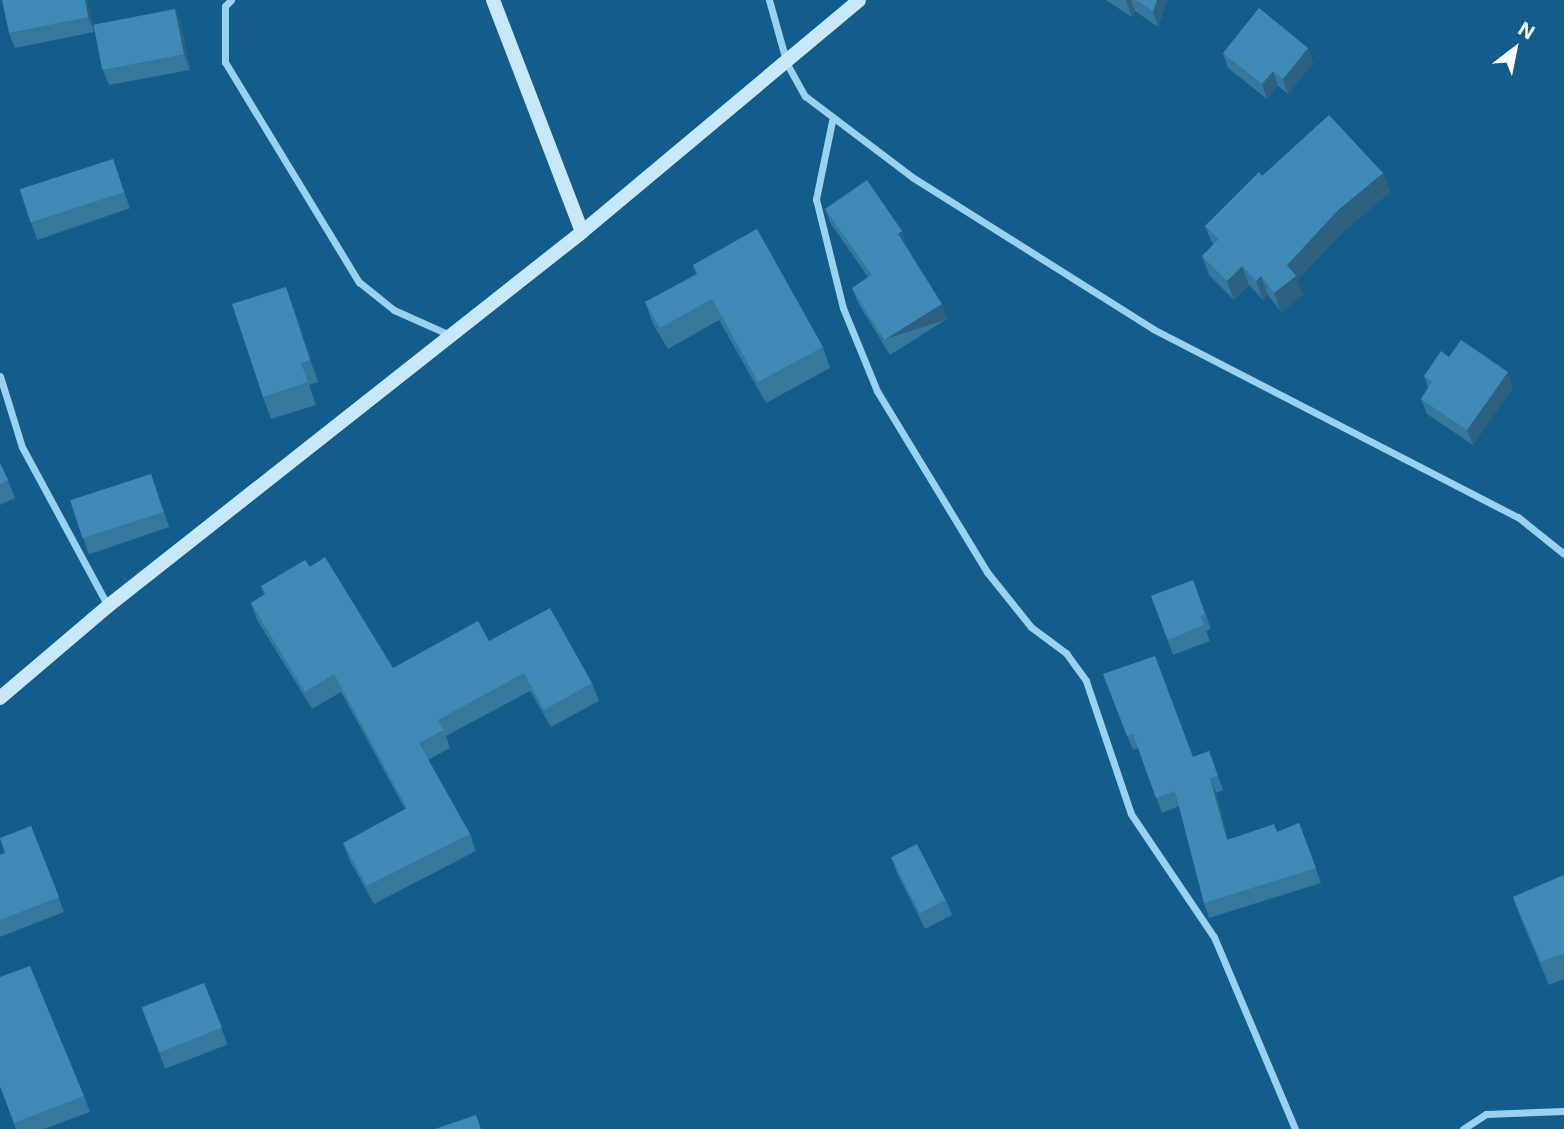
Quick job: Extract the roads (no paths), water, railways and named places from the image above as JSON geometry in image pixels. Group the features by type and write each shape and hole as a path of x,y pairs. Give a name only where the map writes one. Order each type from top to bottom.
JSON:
{"street":[{"path":"231,0 225,6 225,62 359,282 394,310 450,335"},
{"path":"493,0 582,232"},
{"path":"769,0 787,64 805,96 832,121 912,177 1153,329 1518,517 1564,554"},
{"path":"0,698 108,606 582,232 787,64 859,0"},
{"path":"832,121 816,199 843,309 877,391 987,572 1031,627 1066,653 1086,681 1132,814 1214,937 1295,1129"},
{"path":"0,376 22,447 108,606"},
{"path":"1462,1129 1486,1114 1564,1111"}]}
